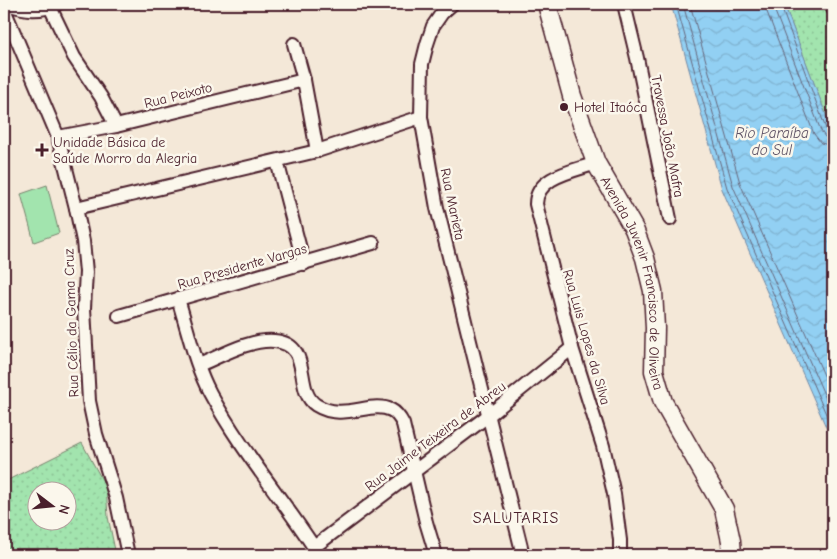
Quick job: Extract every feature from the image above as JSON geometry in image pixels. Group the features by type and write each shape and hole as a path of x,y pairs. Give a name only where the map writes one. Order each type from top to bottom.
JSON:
{"main road":[{"name":"Avenida Juvenir Francisco de Oliveira","path":"546,4 572,96 596,164 634,229 645,258 653,290 654,371 663,402 724,509 732,555"}],"street":[{"path":"8,4 31,10 53,6 74,57 101,97 116,126"},
{"name":"Rua Marieta","path":"452,4 442,13 433,26 426,44 422,64 421,117 437,208 523,555"},
{"name":"Travessa João Mafra","path":"624,4 670,219"},
{"path":"832,4 833,9"},
{"name":"Rua Célio da Gama Cruz","path":"4,9 58,137 76,208 83,241 85,264 84,308 89,401 96,434 116,498 128,555"},
{"path":"294,44 304,80 317,151"},
{"name":"Rua Peixoto","path":"58,137 116,126 304,80"},
{"path":"76,208 317,151 421,117"},
{"path":"277,161 304,264"},
{"name":"Rua Luis Lopes da Silva","path":"596,164 553,178 540,190 536,200 572,348 603,446 614,494 620,555"},
{"name":"Rua Presidente Vargas","path":"119,316 373,243"},
{"path":"178,299 209,392 230,427 316,551"},
{"path":"199,365 246,345 275,341 287,345 296,352 302,363 304,389 309,400 318,406 328,411 340,413 378,407 390,409 398,415 403,424 426,522 436,555"},
{"name":"Rua Jaime Teixeira de Abreu","path":"316,551 572,348"}],"green space":[{"path":"784,4 827,4 833,35 833,134"},
{"path":"47,185 59,233 34,242 21,194"},
{"path":"82,443 106,487 108,517 116,555 4,555 4,482"}],"water":[{"name":"Rio Paraíba do Sul","path":"671,4 784,4 833,133 833,443 722,189"}],"place":[{"name":"Hotel Itaóca","path":"564,107"},
{"name":"Unidade Básica de Saúde Morro da Alegria","path":"42,150"}],"district":[{"name":"SALUTARIS","path":"516,517"}]}
